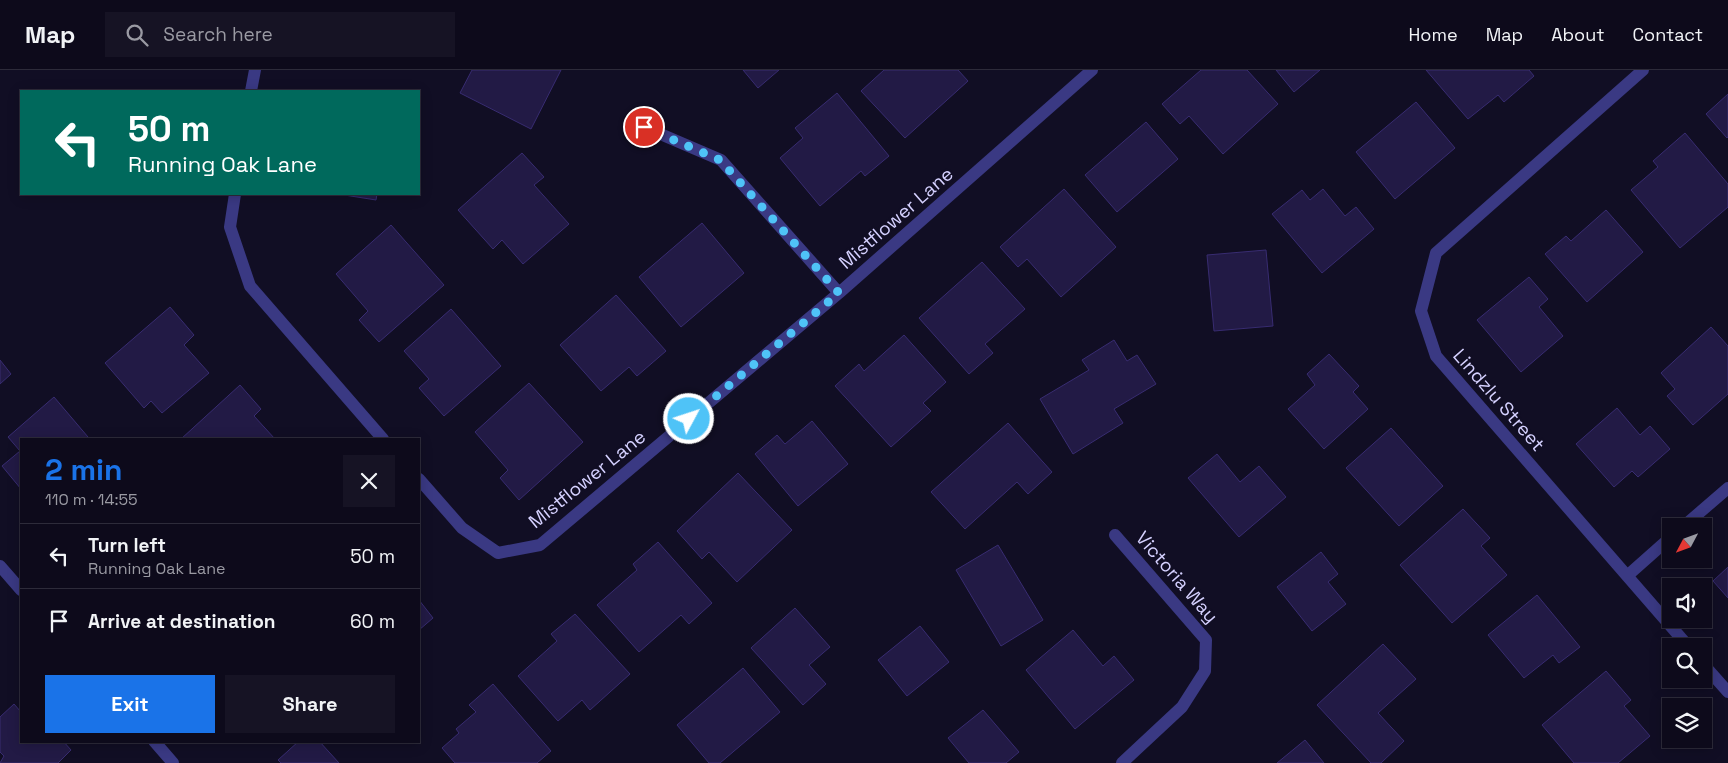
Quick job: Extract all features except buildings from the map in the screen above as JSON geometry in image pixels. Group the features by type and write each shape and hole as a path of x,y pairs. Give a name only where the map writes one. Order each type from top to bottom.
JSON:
{"street":[{"path":"251,90 255,70"},
{"name":"Mistflower Lane","path":"420,480 462,528 498,553 540,545 839,293 1092,70"},
{"name":"Lindzlu Street","path":"1644,70 1436,253 1420,311 1436,356 1681,638"},
{"path":"644,127 720,160 839,293"},
{"path":"236,195 230,227 250,286 382,438"},
{"path":"1693,518 1728,488"},
{"name":"Victoria Way","path":"1115,535 1206,640 1205,671 1182,707 1122,763"},
{"path":"1626,576 1662,545"},
{"path":"0,566 20,589"},
{"path":"1712,673 1728,692"},
{"path":"156,743 173,763"}],"route":[{"path":"644,127 720,160 839,293 689,419"}]}
